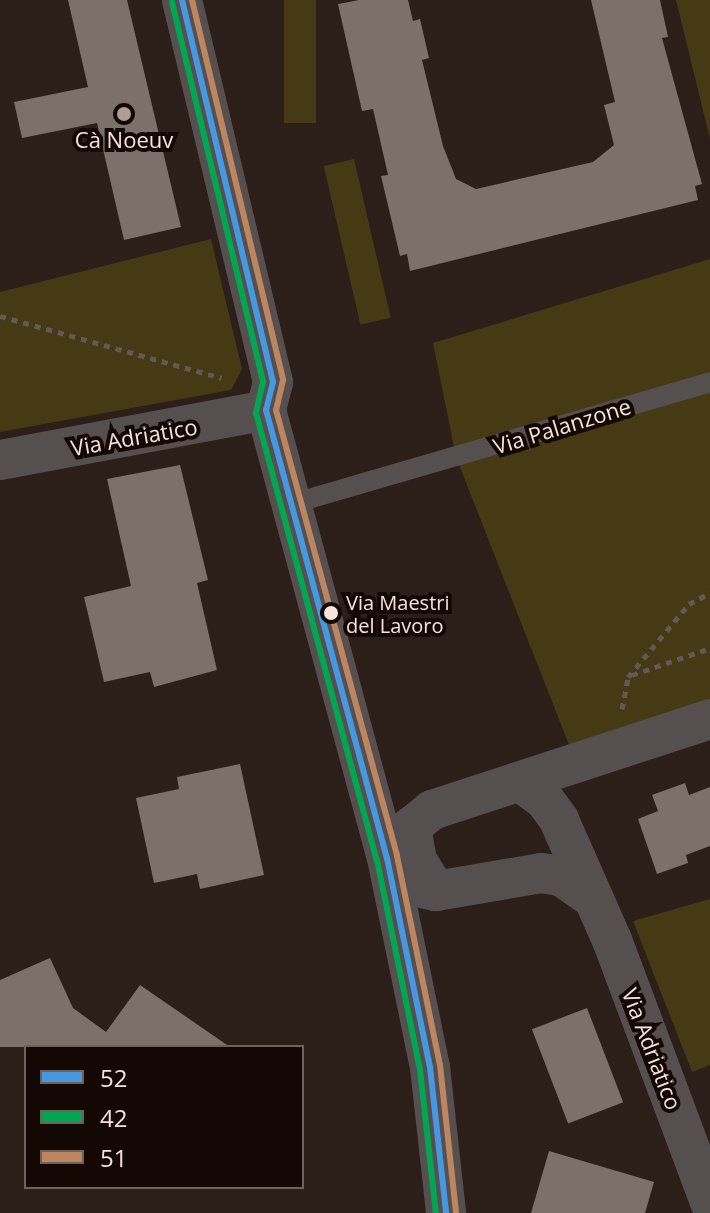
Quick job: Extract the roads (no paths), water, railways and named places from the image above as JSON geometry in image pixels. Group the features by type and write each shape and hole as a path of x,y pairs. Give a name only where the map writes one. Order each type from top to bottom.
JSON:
{"street":[{"path":"182,0 273,382 266,410 387,858 430,1067 446,1213"},
{"name":"Via Adriatico","path":"0,460 266,410"},
{"path":"436,891 417,861 411,827 432,810 523,784 710,719"},
{"path":"541,873 557,861 559,820 573,767"},
{"name":"Via Adriatico","path":"523,784 544,799 559,820 710,1202"},
{"path":"368,786 398,805 432,810"},
{"path":"387,858 412,886 436,891 541,873 561,876 591,897"},
{"path":"403,936 414,908 436,891"}],"lane":[{"name":"Via Palanzone","path":"291,504 710,382"}],"place":[{"name":"Cà Noeuv","path":"124,114"},
{"name":"Via Maestri del Lavoro","path":"331,613"}]}
